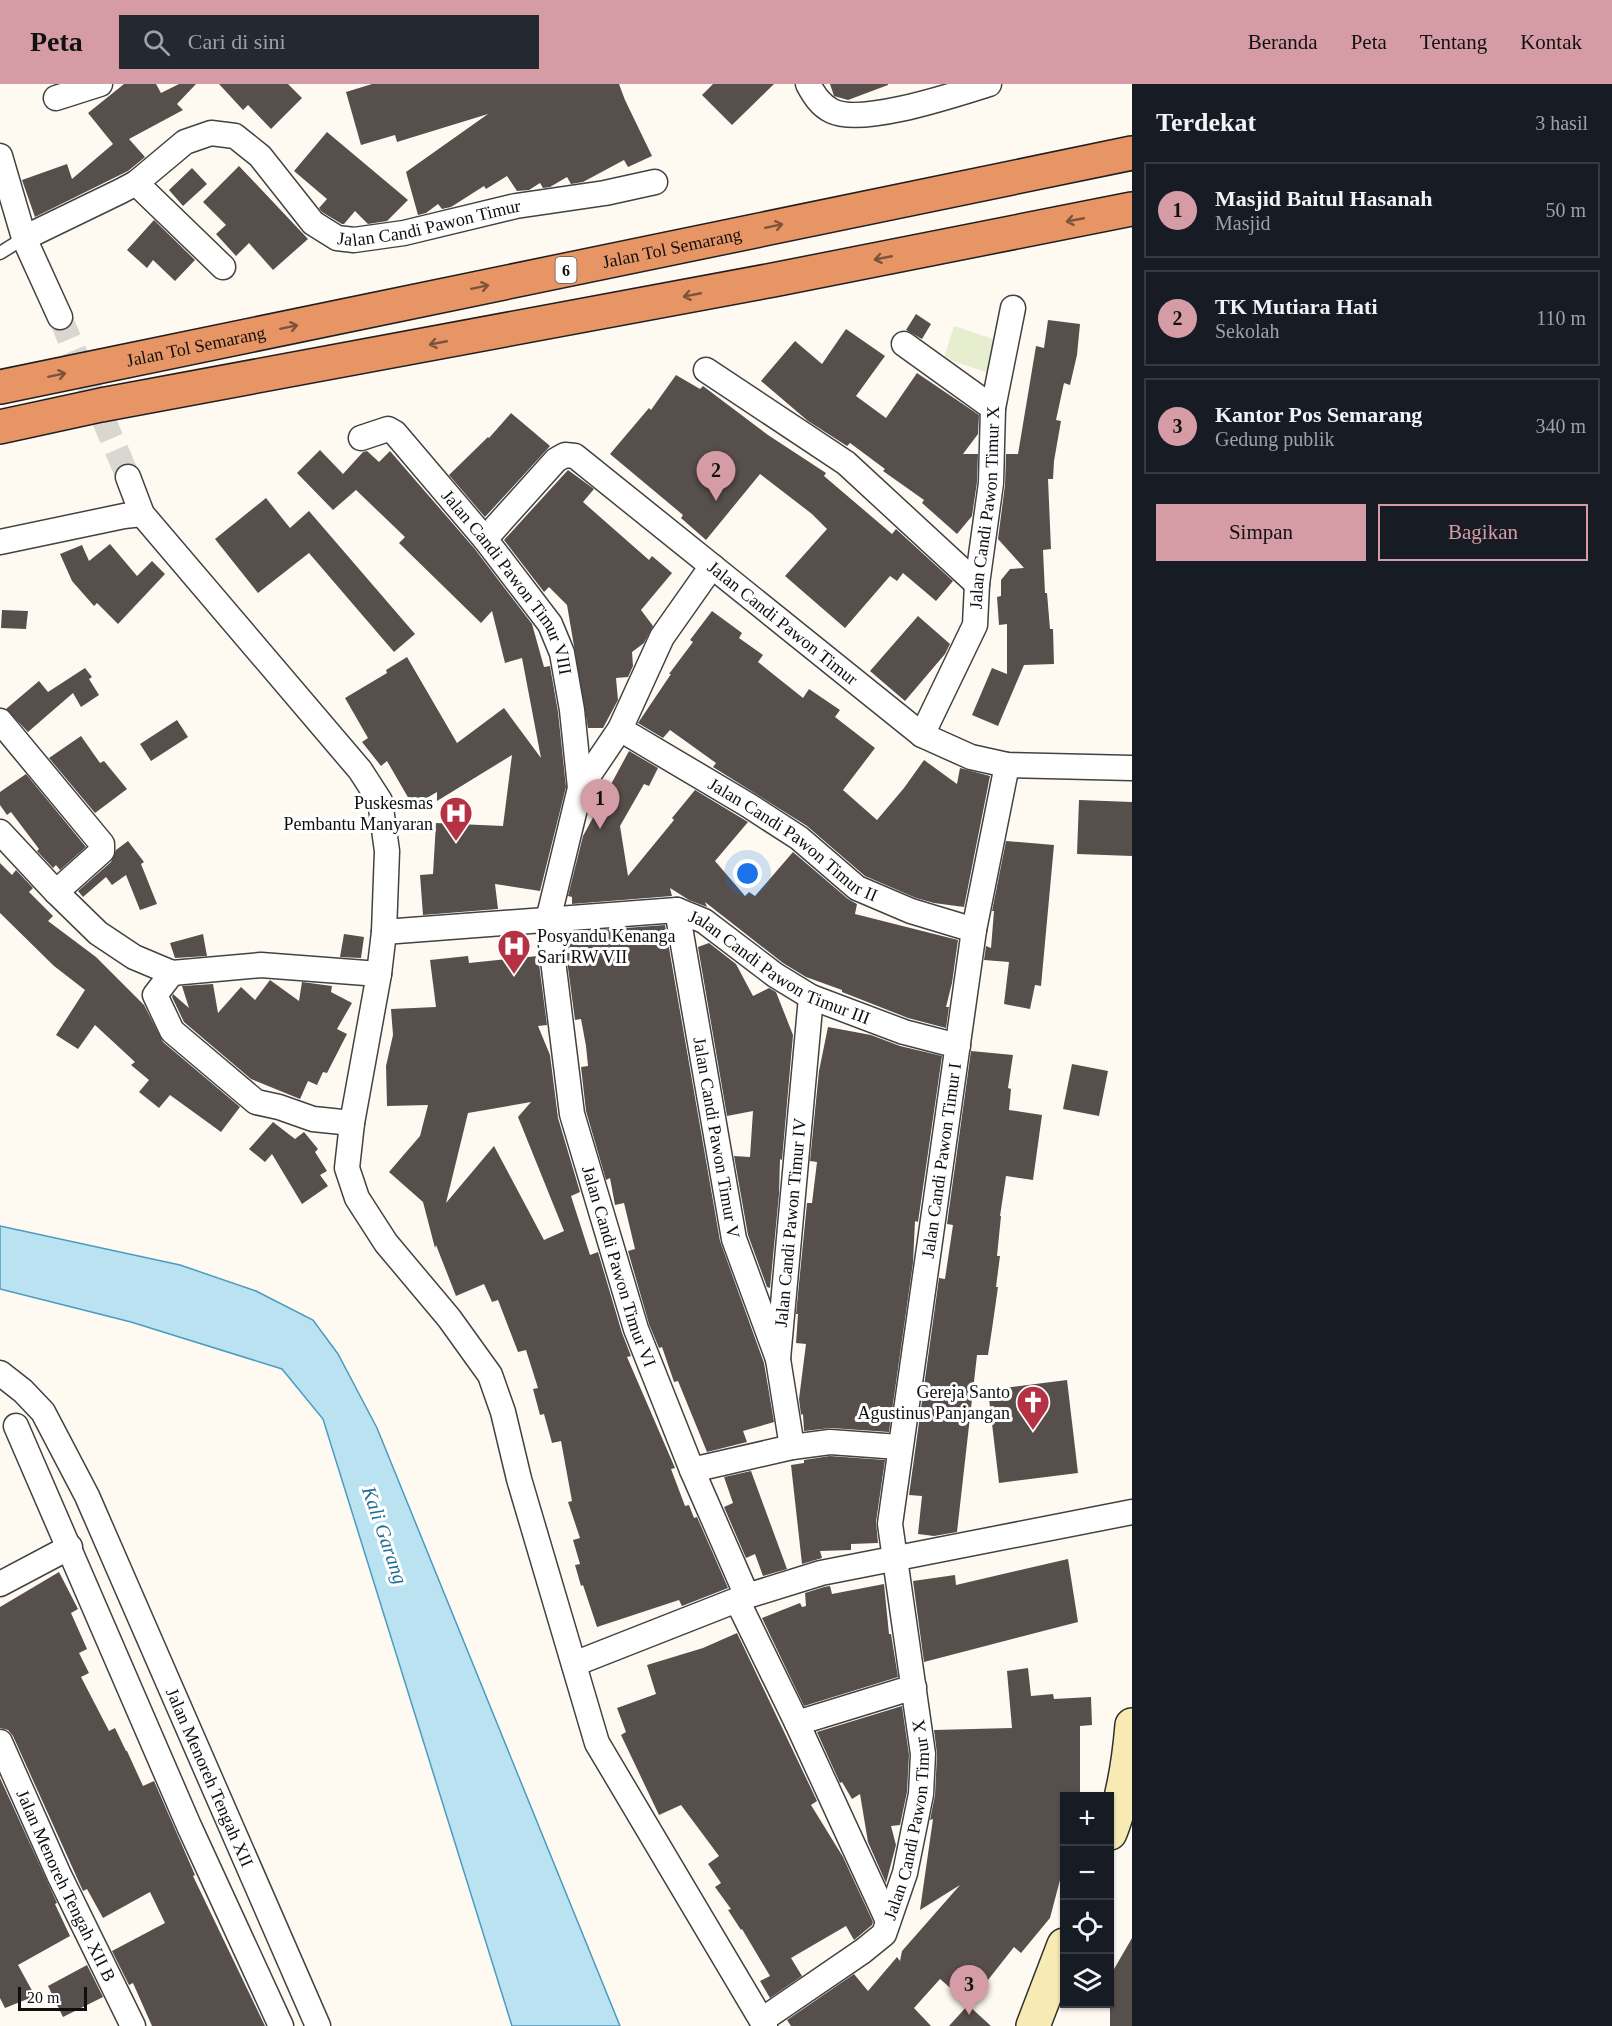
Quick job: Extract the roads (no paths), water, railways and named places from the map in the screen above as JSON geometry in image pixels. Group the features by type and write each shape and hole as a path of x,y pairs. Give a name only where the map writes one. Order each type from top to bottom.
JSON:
{"highway":[{"name":"Jalan Tol Semarang","path":"0,387 1132,153"},
{"path":"0,427 101,405 773,280 1132,209"}],"main road":[{"path":"1119,1825 1131,1743"},
{"path":"1033,2026 1061,1954"}],"street":[{"path":"56,98 100,84"},
{"path":"808,84 818,100 830,110 865,116 939,99 989,84"},
{"name":"Jalan Candi Pawon Timur","path":"24,238 136,183 184,142 211,133 235,136 260,156 313,223 337,238 354,240 404,233 516,206 605,193 655,182"},
{"path":"0,156 24,238 60,316"},
{"path":"136,183 223,267"},
{"name":"Jalan Candi Pawon Timur X","path":"922,735 975,625 977,584 991,483 993,408 1013,308"},
{"path":"904,344 993,408"},
{"path":"706,370 846,463 977,584"},
{"name":"Jalan Candi Pawon Timur VIII","path":"361,438 388,429 395,433 485,539 550,624 562,653 572,710 580,788 548,920"},
{"name":"Jalan Candi Pawon Timur","path":"485,539 556,460 566,455 575,456 922,735 971,757 1007,765 1132,768"},
{"path":"128,477 142,514 360,770 380,801 387,851 384,932 379,974 352,1123 347,1168 357,1198 386,1243 449,1318 490,1376 503,1412 519,1479 597,1743 763,2023"},
{"path":"0,542 142,514"},
{"name":"Jalan Candi Pawon Timur VIII","path":"580,788 620,729 662,637 712,566"},
{"path":"0,721 102,844 102,851 56,892"},
{"name":"Jalan Candi Pawon Timur II","path":"620,729 799,838 857,888 911,911 974,930"},
{"name":"Jalan Candi Pawon Timur I","path":"895,1557 890,1524 899,1447 974,930 1007,765"},
{"path":"0,832 98,933 134,957 172,973 261,964 379,974"},
{"name":"Jalan Candi Pawon Timur III","path":"384,932 677,910 704,921 775,975 811,997 904,1032 958,1046"},
{"name":"Jalan Candi Pawon Timur V","path":"677,910 734,1239 778,1359"},
{"name":"Jalan Candi Pawon Timur VI","path":"548,920 572,1114 636,1329 742,1598 888,1921"},
{"path":"172,973 155,995 172,1031 256,1102 313,1119 352,1123"},
{"name":"Jalan Candi Pawon Timur IV","path":"792,1447 778,1359 811,997"},
{"name":"Jalan Menoreh Tengah XII","path":"0,1373 23,1391 43,1412 87,1496 318,2026"},
{"path":"43,1412 8,1429 70,1547 189,1826 281,2026"},
{"path":"693,1470 792,1447 830,1442 899,1447"},
{"path":"574,1664 742,1598 821,1573 1132,1512"},
{"path":"0,1584 70,1547"},
{"name":"Jalan Candi Pawon Timur X","path":"763,2023 884,1934 905,1873 921,1794 923,1754 895,1557"},
{"path":"797,1723 914,1687"},
{"name":"Jalan Menoreh Tengah XII B","path":"2,1753 133,2026"}],"lane":[{"path":"0,253 24,238"}],"water":[{"name":"Kali Garang","path":"0,1226 180,1265 256,1291 313,1320 338,1354 377,1428 620,2026 512,2026 323,1419 282,1369 131,1322 0,1289"}],"tunnel":[{"path":"60,317 128,477"}],"place":[{"name":"TK Mutiara Hati","path":"716,501"},
{"name":"Masjid Baitul Hasanah","path":"600,829"},
{"name":"Puskesmas Pembantu Manyaran","path":"456,842"},
{"name":"Posyandu Kenanga Sari RW VII","path":"514,975"},
{"name":"Gereja Santo Agustinus Panjangan","path":"1033,1431"},
{"name":"Kantor Pos Semarang","path":"969,2015"}]}
